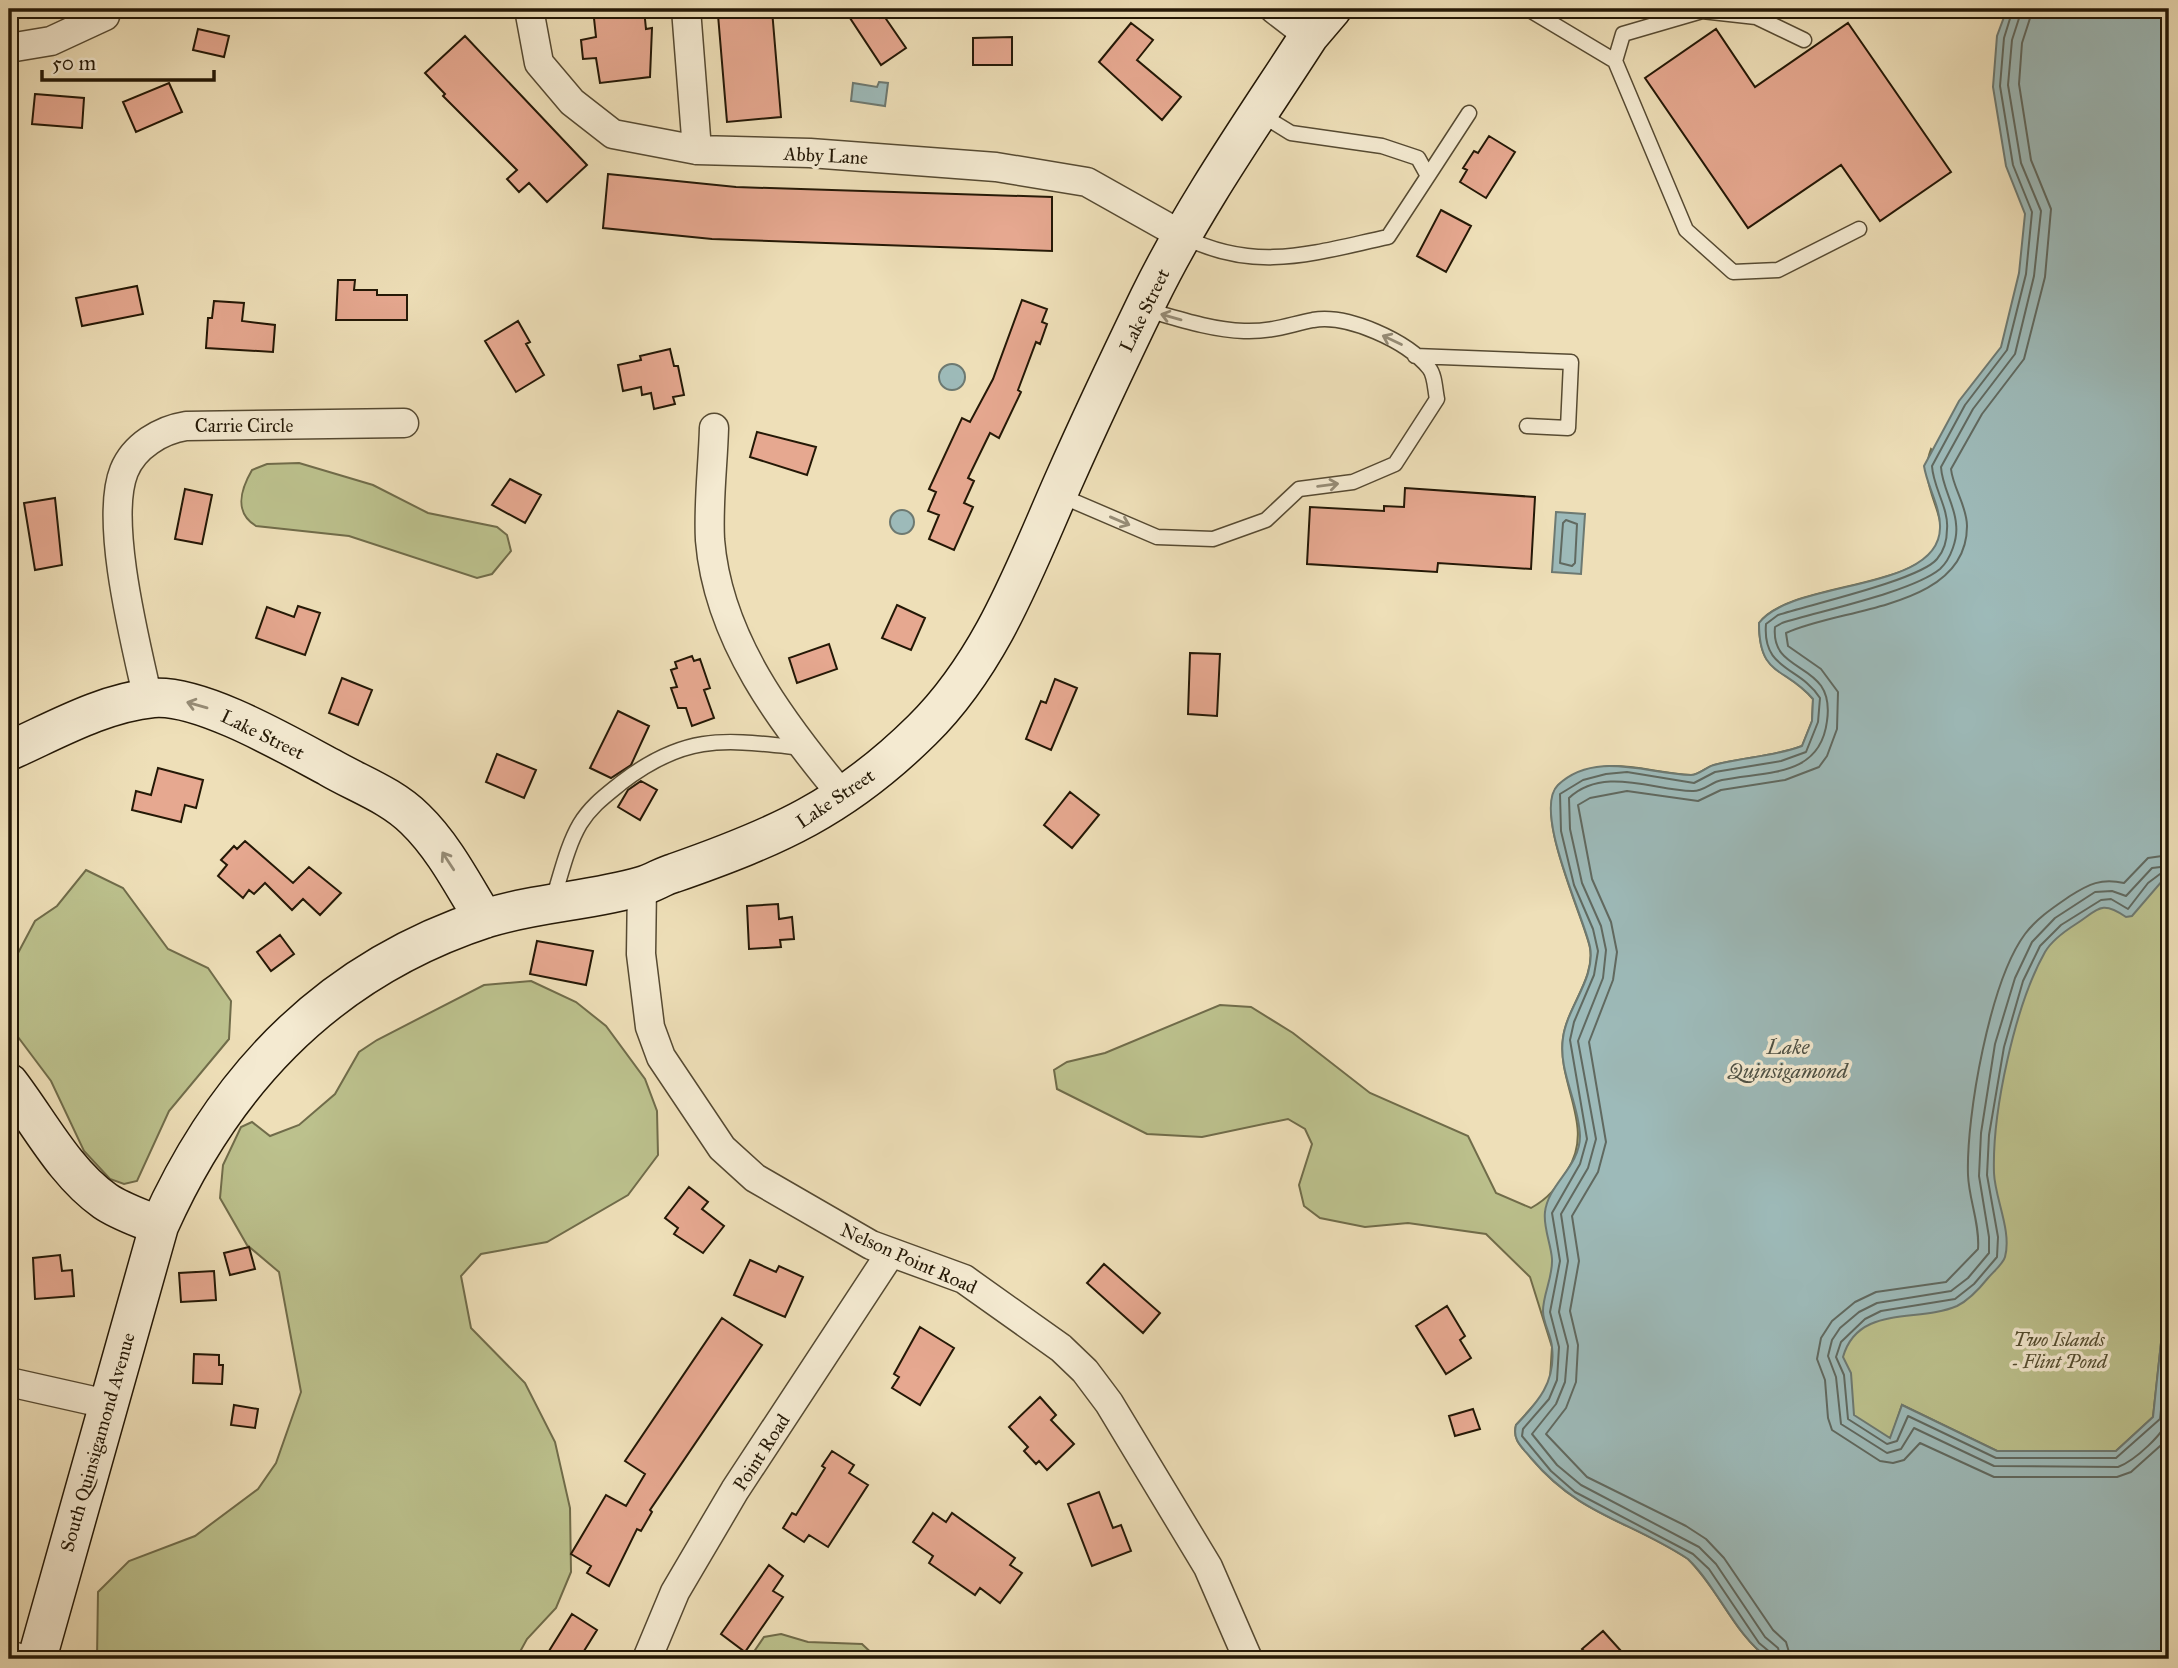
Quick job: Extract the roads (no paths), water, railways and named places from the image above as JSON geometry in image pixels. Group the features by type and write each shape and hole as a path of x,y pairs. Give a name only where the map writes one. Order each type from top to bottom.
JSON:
{"main road":[{"name":"Lake Street","path":"9,751 91,715 148,699 187,702 218,712 291,746 400,806 421,825 439,848 484,919 642,886 773,837 843,796 922,730 965,677 1010,604 1144,309 1183,236 1259,113 1320,22"},
{"name":"South Quinsigamond Avenue","path":"37,1659 159,1226 185,1173 232,1097 300,1022 353,983 420,946 484,919"},
{"path":"9,1083 60,1153 88,1186 121,1210 159,1226"}],"street":[{"name":"Abby Lane","path":"529,9 539,64 572,102 613,134 697,150 810,153 977,166 1087,182 1183,236"},
{"path":"686,9 697,150"},
{"path":"1275,9 1320,22"},
{"path":"9,48 51,41 106,16"},
{"name":"Carrie Circle","path":"148,699 127,589 118,518 121,479 137,451 154,437 186,426 404,423"},
{"path":"714,428 710,540 720,592 742,651 786,728 843,796"},
{"name":"Nelson Point Road","path":"642,886 641,954 650,1027 661,1057 722,1148 755,1178 890,1254 964,1279 1052,1341 1085,1371 1110,1403 1208,1567 1248,1659"},
{"name":"Point Road","path":"647,1659 675,1592 736,1490 890,1254"},
{"path":"9,1382 107,1404"},
{"path":"9,1655 22,1659"}],"lane":[{"path":"1528,9 1615,61 1686,230 1734,272 1778,270 1859,229"},
{"path":"1615,61 1623,34 1702,11 1756,17 1804,40"},
{"path":"1259,113 1291,133 1382,146 1418,158 1428,176"},
{"path":"1183,236 1208,249 1254,259 1302,255 1388,237 1469,113"},
{"path":"1058,494 1157,537 1213,539 1266,520 1298,489 1353,482 1395,464 1437,399 1431,370 1399,341 1340,321 1315,320 1278,331 1242,331 1189,322 1144,309"},
{"path":"1415,356 1571,362 1568,428 1527,426"},
{"path":"552,903 579,826 593,806 630,776 666,754 692,744 726,740 803,748"}],"water":[{"name":"Lake Quinsigamond","path":"2007,9 2169,9 2169,882 2162,881 2132,916 2126,917 2105,908 2090,914 2051,944 2034,974 2007,1060 1997,1120 1994,1173 2007,1247 2002,1262 1978,1290 1957,1306 1875,1322 1862,1329 1851,1340 1843,1357 1851,1373 1854,1415 1890,1438 1902,1405 1997,1451 2116,1451 2153,1417 2165,1305 2169,1302 2169,1659 1769,1659 1746,1637 1688,1559 1568,1493 1531,1458 1515,1435 1516,1425 1544,1390 1553,1359 1543,1311 1552,1266 1545,1212 1547,1202 1579,1147 1579,1124 1562,1050 1566,1026 1591,959 1586,932 1555,839 1551,817 1552,798 1558,785 1573,774 1588,769 1622,766 1691,775 1714,765 1802,746 1812,721 1813,699 1769,663 1760,641 1759,623 1776,609 1801,599 1891,575 1916,564 1933,549 1940,520 1924,466 1959,401 2001,347 2019,273 2025,214 2006,166 1993,87 1997,36"},
{"path":"879,82 888,83 885,106 851,101 853,83 877,87"},
{"path":"952,364 961,368 965,377 961,386 952,390 943,386 939,377 943,368"},
{"path":"902,510 911,513 914,522 911,531 902,534 893,531 890,522 893,513"},
{"path":"1556,512 1585,514 1581,574 1552,572"}],"park label":[{"name":"Two Islands - Flint Pond","path":"2059,1350"}]}
